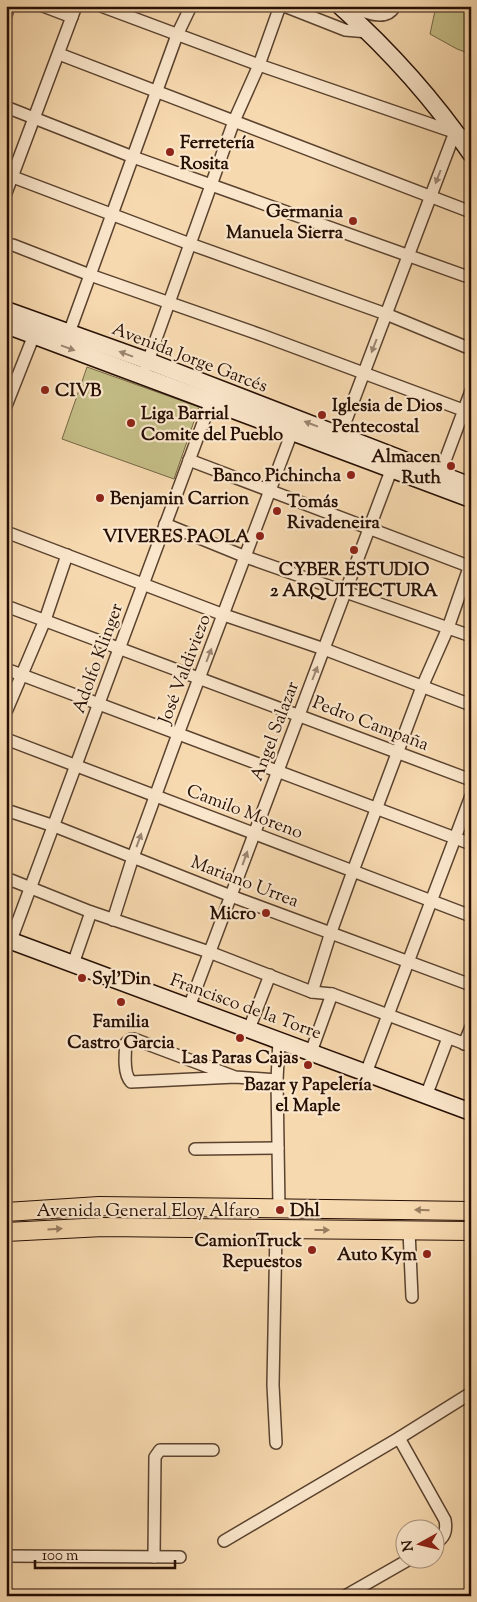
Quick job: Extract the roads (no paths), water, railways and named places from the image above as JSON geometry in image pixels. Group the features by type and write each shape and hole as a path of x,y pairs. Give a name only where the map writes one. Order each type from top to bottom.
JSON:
{"main road":[{"name":"Avenida General Eloy Alfaro","path":"6,1212 99,1206 471,1211"},
{"name":"Avenida General Eloy Alfaro","path":"6,1232 103,1227 471,1231"}],"street":[{"path":"6,15 9,6"},
{"path":"6,193 74,12 43,6"},
{"path":"102,6 259,65 471,138"},
{"path":"69,333 177,35 191,6"},
{"path":"145,368 234,121 259,65 280,6"},
{"path":"284,6 345,30 368,32"},
{"path":"340,6 399,64 471,154"},
{"path":"352,6 369,14 378,15 386,14 395,7"},
{"path":"59,54 471,212"},
{"path":"6,107 133,158 471,278"},
{"path":"340,436 455,132"},
{"path":"13,177 190,244 386,314 471,349"},
{"path":"13,245 90,275 170,302 467,411"},
{"name":"Avenida Jorge Garcés","path":"6,310 36,329 213,394 340,436 471,486"},
{"name":"Avenida Jorge Garcés","path":"6,325 69,333 145,368"},
{"path":"7,401 36,329"},
{"path":"440,474 467,411 471,391"},
{"name":"Avenida Jorge Garcés","path":"213,394 292,432 471,499"},
{"name":"Adolfo Klinger","path":"9,939 54,826 213,394"},
{"name":"José Valdiviezo","path":"113,920 133,858 178,734 292,432"},
{"path":"189,460 470,565 448,628 422,687 330,932 312,992"},
{"name":"Angel Salazar","path":"189,1007 392,468"},
{"path":"165,524 246,557 471,636"},
{"path":"6,532 224,615 324,649 471,705"},
{"path":"6,712 45,620 67,555"},
{"name":"Pedro Campaña","path":"6,606 471,780"},
{"path":"6,669 471,844"},
{"name":"Camilo Moreno","path":"6,739 471,916"},
{"path":"366,1073 471,796"},
{"name":"Mariano Urrea","path":"6,810 54,826 231,896 471,985"},
{"path":"6,878 91,912 209,952 312,992 332,994 468,1045 471,1027"},
{"path":"73,964 91,912"},
{"name":"Francisco de la Torre","path":"9,939 471,1112"},
{"path":"249,1029 270,975"},
{"path":"312,1052 332,994"},
{"path":"426,1096 448,1038"},
{"path":"235,1078 134,1039 128,1040 126,1046 126,1072 128,1080 135,1082 235,1078 277,1080"},
{"path":"279,1040 277,1080 279,1209"},
{"path":"195,1149 278,1148"},
{"path":"276,1230 273,1385 276,1443"},
{"path":"409,1231 412,1297"},
{"path":"224,1541 399,1438 471,1393"},
{"path":"399,1438 445,1520 444,1535"},
{"path":"154,1557 155,1457 160,1450 213,1450"},
{"path":"6,1556 180,1557"},
{"path":"345,1596 394,1568"}],"waterway":[{"path":"467,20 471,18"}],"place":[{"name":"Ferretería Rosita","path":"170,152"},
{"name":"Germania Manuela Sierra","path":"353,221"},
{"name":"CIVB","path":"45,390"},
{"name":"Iglesia de Dios Pentecostal","path":"322,415"},
{"name":"Liga Barrial Comite del Pueblo","path":"131,423"},
{"name":"Almacen Ruth","path":"451,466"},
{"name":"Banco Pichincha","path":"351,475"},
{"name":"Benjamin Carrion","path":"100,498"},
{"name":"Tomás Rivadeneira","path":"277,511"},
{"name":"VIVERES PAOLA","path":"260,536"},
{"name":"CYBER ESTUDIO 2 ARQUITECTURA","path":"354,550"},
{"name":"Micro","path":"266,913"},
{"name":"Syl'Din","path":"82,978"},
{"name":"Familia Castro Garcia","path":"121,1002"},
{"name":"Las Paras Cajas","path":"240,1038"},
{"name":"Bazar y Papelería el Maple","path":"308,1065"},
{"name":"Dhl","path":"280,1210"},
{"name":"CamionTruck Repuestos","path":"312,1250"},
{"name":"Auto Kym","path":"427,1254"}]}
